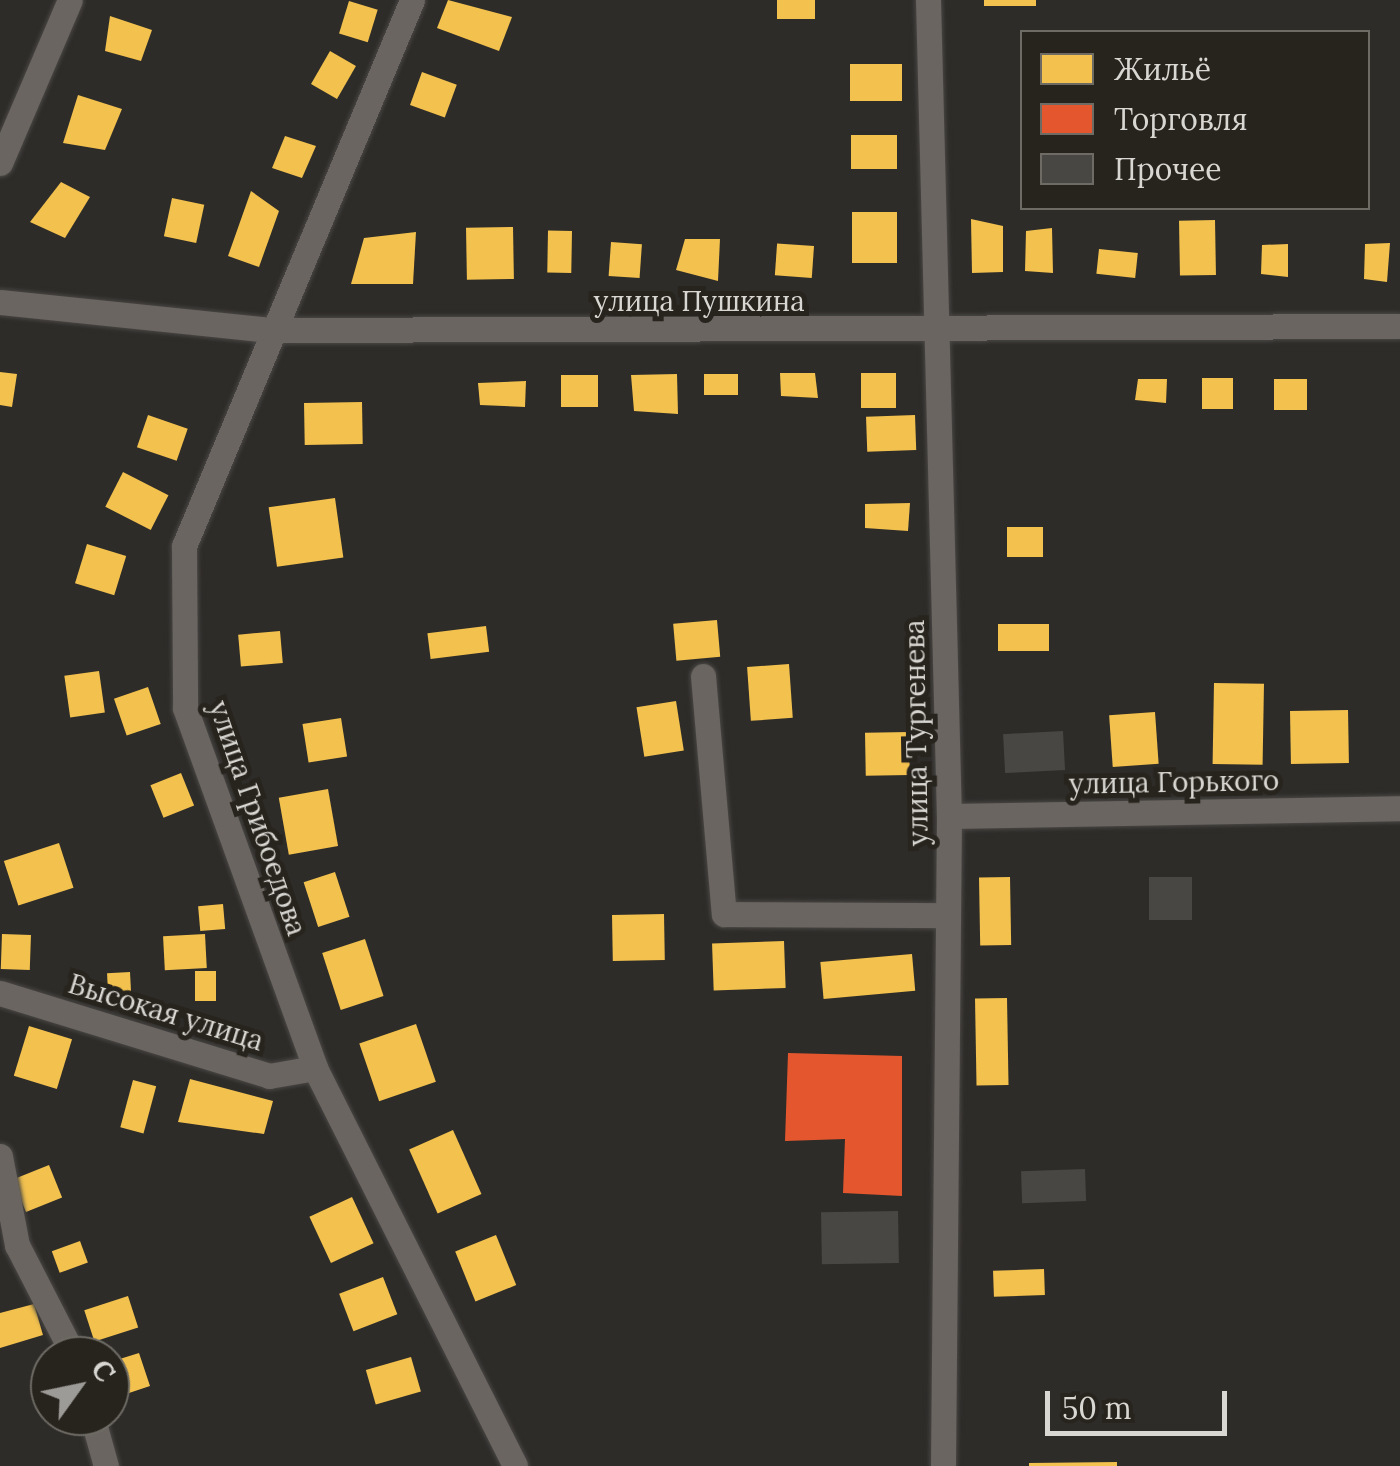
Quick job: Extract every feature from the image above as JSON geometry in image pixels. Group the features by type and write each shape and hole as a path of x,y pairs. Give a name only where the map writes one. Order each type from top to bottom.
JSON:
{"street":[{"path":"0,163 70,0"},
{"name":"улица Грибоедова","path":"412,0 184,546 185,708 315,1068 515,1466"},
{"name":"улица Тургенева","path":"928,0 949,816 944,1466"},
{"name":"улица Пушкина","path":"0,302 274,330 937,332 1400,326"},
{"path":"702,676 724,914 948,915"},
{"name":"улица Горького","path":"949,816 1400,808"},
{"name":"Высокая улица","path":"0,993 270,1076 315,1068"},
{"path":"0,1156 17,1245 64,1336"},
{"path":"98,1436 106,1466"}],"building: Жильё":[{"path":"448,0 512,17 499,51 437,28"},
{"path":"777,0 815,0 815,19 777,19"},
{"path":"984,0 1036,0 1036,6 984,6"},
{"path":"349,1 378,10 368,42 339,34"},
{"path":"110,16 152,30 141,61 105,51"},
{"path":"330,51 356,66 337,99 311,84"},
{"path":"850,64 902,64 902,101 850,101"},
{"path":"422,72 457,85 445,118 410,105"},
{"path":"78,95 122,109 105,150 63,143"},
{"path":"851,135 897,135 897,169 851,169"},
{"path":"285,136 316,146 302,178 272,168"},
{"path":"61,182 90,197 65,238 30,222"},
{"path":"251,191 279,211 259,267 228,256"},
{"path":"172,198 204,205 196,243 164,236"},
{"path":"852,212 897,212 897,263 852,263"},
{"path":"971,219 1003,226 1003,272 972,273"},
{"path":"1215,220 1216,275 1180,276 1179,221"},
{"path":"513,227 514,279 467,280 466,228"},
{"path":"1052,228 1053,273 1025,271 1026,231"},
{"path":"548,231 572,231 571,273 547,273"},
{"path":"416,232 413,284 351,284 364,238"},
{"path":"685,239 720,239 718,281 676,270"},
{"path":"611,242 642,244 640,278 609,276"},
{"path":"777,243 814,246 812,278 775,275"},
{"path":"1390,243 1387,282 1364,279 1365,244"},
{"path":"1288,244 1288,277 1261,274 1262,245"},
{"path":"1099,249 1138,253 1135,278 1096,274"},
{"path":"0,372 17,374 12,407 0,405"},
{"path":"780,373 815,373 818,398 781,396"},
{"path":"861,373 896,373 896,408 861,408"},
{"path":"677,374 678,414 634,411 631,375"},
{"path":"704,374 738,374 738,395 704,395"},
{"path":"561,375 598,375 598,407 561,407"},
{"path":"1202,378 1233,378 1233,409 1202,409"},
{"path":"1138,379 1167,379 1166,403 1135,400"},
{"path":"1274,379 1307,379 1307,410 1274,410"},
{"path":"526,381 525,407 480,405 478,383"},
{"path":"362,402 363,444 305,445 304,403"},
{"path":"148,415 188,429 177,461 137,447"},
{"path":"915,415 916,450 867,452 866,417"},
{"path":"123,472 168,495 151,530 105,507"},
{"path":"335,498 343,557 277,567 269,507"},
{"path":"910,503 908,531 865,528 865,504"},
{"path":"1007,527 1043,527 1043,557 1007,557"},
{"path":"87,544 126,556 114,595 75,583"},
{"path":"717,620 720,657 676,661 673,624"},
{"path":"998,624 1049,624 1049,651 998,651"},
{"path":"486,626 489,652 431,659 427,633"},
{"path":"280,631 283,663 241,667 238,635"},
{"path":"789,664 793,718 751,721 747,667"},
{"path":"99,671 105,713 70,717 64,676"},
{"path":"1214,683 1264,684 1263,765 1213,764"},
{"path":"148,687 161,724 127,736 114,699"},
{"path":"676,701 684,750 644,757 636,707"},
{"path":"1348,710 1349,763 1291,764 1290,711"},
{"path":"1155,712 1159,764 1113,767 1109,715"},
{"path":"341,718 347,757 309,763 302,724"},
{"path":"909,732 910,775 866,776 865,733"},
{"path":"181,773 194,805 164,818 150,785"},
{"path":"328,789 338,846 289,855 279,798"},
{"path":"59,843 74,888 18,906 4,861"},
{"path":"335,872 350,917 318,927 304,882"},
{"path":"1010,877 1011,945 980,946 979,878"},
{"path":"223,904 225,929 200,931 198,906"},
{"path":"664,914 665,960 613,961 612,915"},
{"path":"2,934 31,935 30,970 1,969"},
{"path":"205,934 207,968 165,970 163,936"},
{"path":"365,939 384,996 341,1010 322,953"},
{"path":"784,941 786,988 714,990 712,944"},
{"path":"912,954 915,991 824,999 820,962"},
{"path":"195,971 216,971 216,1001 195,1001"},
{"path":"130,972 131,993 108,994 107,973"},
{"path":"1007,998 1009,1085 977,1086 975,999"},
{"path":"416,1024 436,1082 379,1101 359,1044"},
{"path":"29,1026 72,1039 57,1089 14,1076"},
{"path":"190,1079 273,1101 264,1134 178,1122"},
{"path":"133,1080 156,1086 144,1134 120,1127"},
{"path":"453,1130 481,1194 438,1213 409,1150"},
{"path":"49,1165 62,1197 26,1212 13,1180"},
{"path":"352,1197 374,1243 331,1263 309,1217"},
{"path":"496,1235 516,1285 475,1302 455,1251"},
{"path":"80,1241 88,1263 60,1273 52,1251"},
{"path":"1044,1269 1045,1295 994,1297 993,1271"},
{"path":"383,1277 397,1314 353,1331 339,1294"},
{"path":"128,1296 138,1327 112,1336 93,1336 84,1310"},
{"path":"34,1304 43,1335 0,1348 0,1313"},
{"path":"139,1353 150,1386 130,1393 130,1356"},
{"path":"411,1357 421,1392 376,1405 366,1370"},
{"path":"1117,1462 1117,1466 1029,1466 1029,1463"}],"building: Торговля":[{"path":"788,1053 902,1056 902,1196 843,1193 845,1139 785,1141"}],"building: Прочее":[{"path":"1063,731 1065,770 1005,773 1003,734"},
{"path":"1149,877 1192,877 1192,920 1149,920"},
{"path":"1085,1169 1086,1201 1022,1203 1021,1171"},
{"path":"898,1211 899,1263 822,1264 821,1212"}]}
